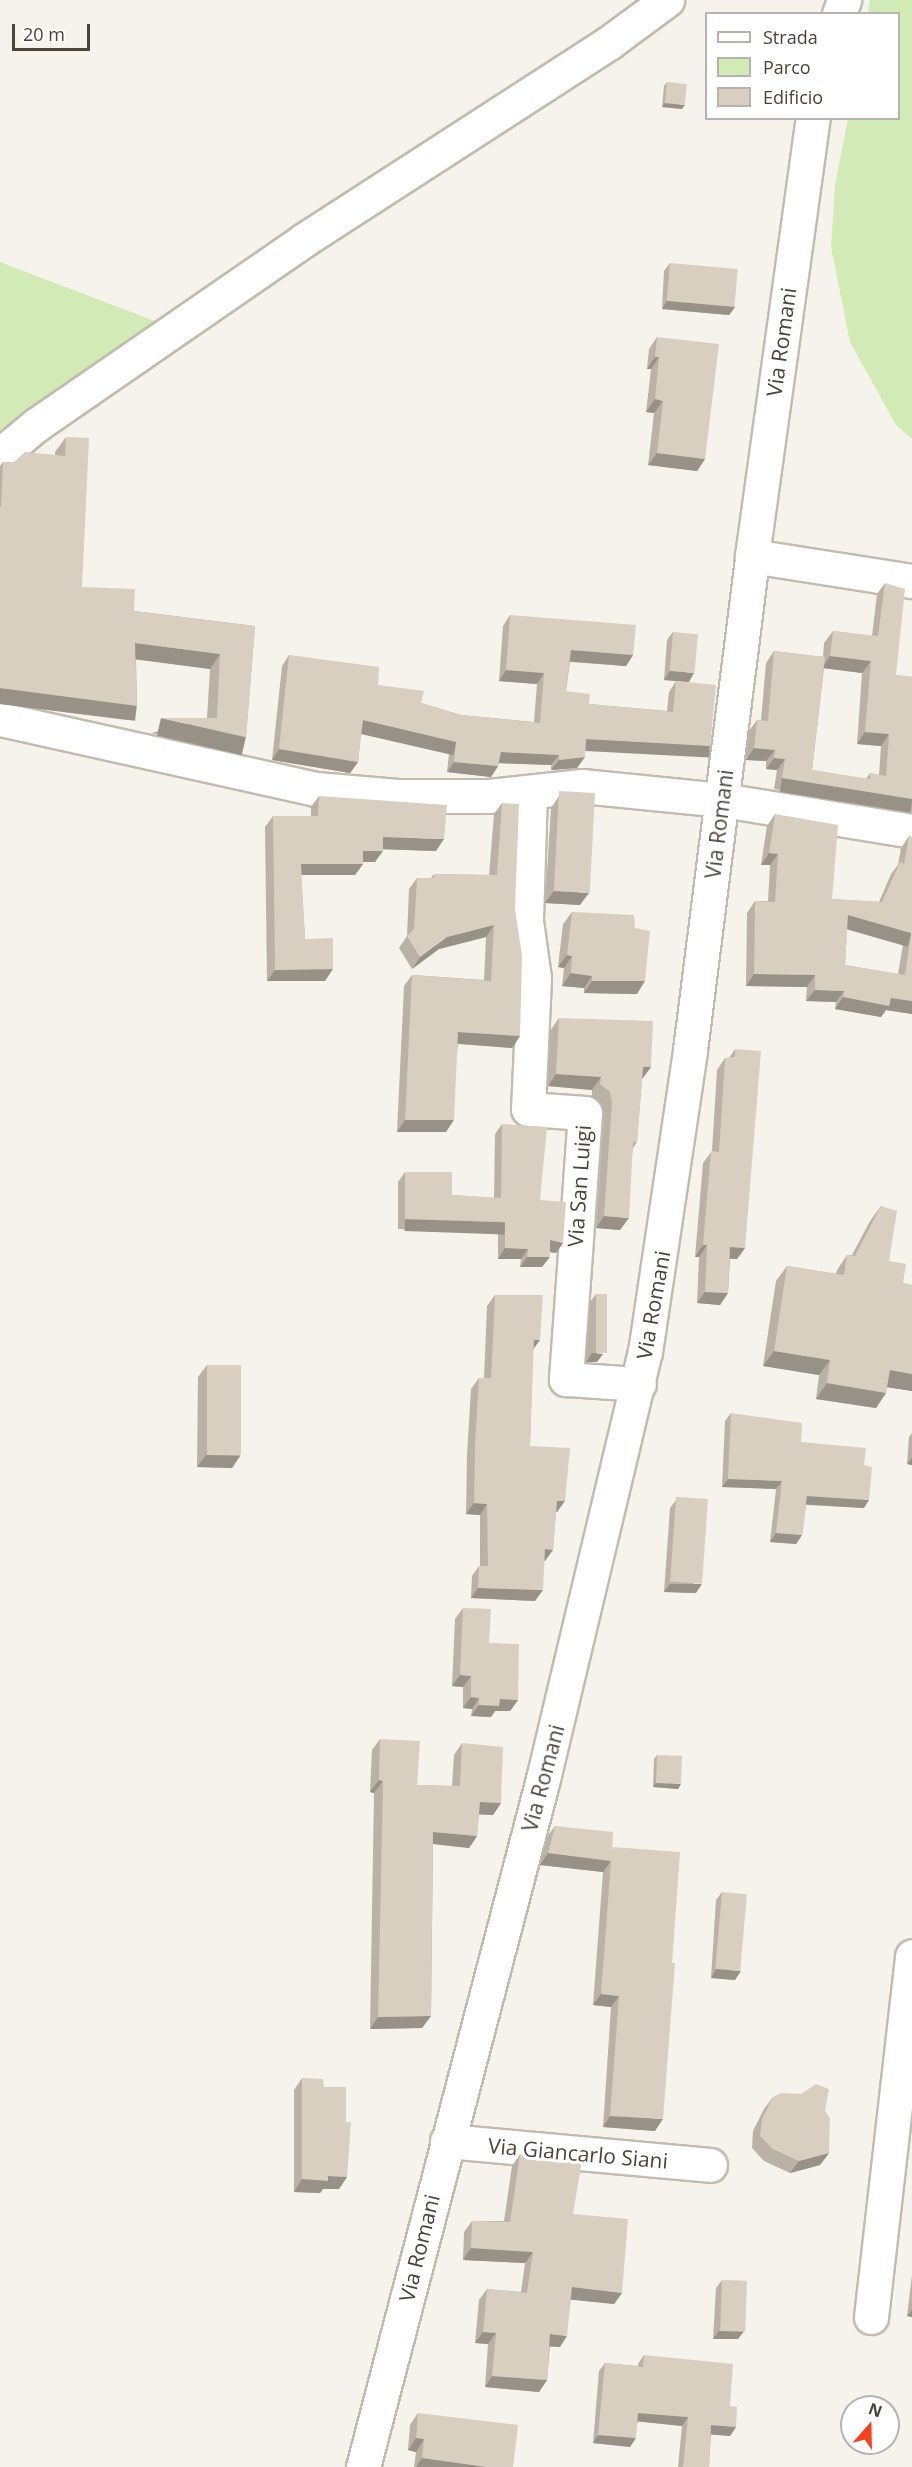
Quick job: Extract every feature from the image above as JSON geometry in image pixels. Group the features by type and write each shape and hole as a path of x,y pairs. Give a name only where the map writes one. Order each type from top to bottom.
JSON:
{"street":[{"path":"0,455 36,425 304,240 610,42 667,0"},
{"name":"Via Romani","path":"363,2467 543,1779 639,1384 658,1280 723,800 752,556 813,120"},
{"path":"752,556 912,581"},
{"path":"0,719 316,789 398,796 488,796 582,786 723,800 912,831"},
{"name":"Via San Luigi","path":"530,792 525,921 534,978 528,1109 585,1113 566,1379 639,1384"},
{"path":"871,2317 912,1956"},
{"name":"Via Giancarlo Siani","path":"447,2141 710,2165"}],"green space":[{"path":"870,0 912,0 912,439 896,425 850,342 831,247 835,185 848,120 900,120 900,12 868,12"},
{"path":"0,262 160,323 0,439"}],"building":[{"path":"667,82 687,84 685,105 665,103"},
{"path":"670,263 738,269 734,307 667,301"},
{"path":"657,337 719,344 705,459 657,453 663,401 655,399 659,357 655,357"},
{"path":"66,437 89,438 82,587 135,589 134,611 255,626 246,737 161,718 217,718 220,654 135,643 137,706 0,688 0,507 3,462 14,462 25,452 65,456"},
{"path":"885,583 905,589 896,675 912,677 912,799 782,778 785,759 774,758 775,750 754,748 757,720 768,721 774,651 825,657 812,770 870,779 870,773 886,776 889,734 865,732 871,661 830,656 833,631 878,636"},
{"path":"510,615 636,625 633,655 571,650 566,691 590,694 589,704 673,712 676,681 716,685 710,746 586,739 585,757 559,760 559,755 501,752 498,766 454,762 456,742 363,720 358,762 279,749 289,655 379,667 378,685 424,691 421,703 461,715 540,723 544,673 506,670"},
{"path":"673,632 698,634 695,673 670,671"},
{"path":"559,791 595,793 590,893 554,891"},
{"path":"319,796 447,805 444,839 383,837 383,851 363,851 363,864 301,864 305,939 333,938 333,969 275,970 273,816 318,816"},
{"path":"502,803 519,804 515,909 522,956 520,1036 458,1032 454,1120 405,1120 412,975 491,981 494,925 447,937 420,957 407,936 414,929 417,878 434,878 434,874 497,875"},
{"path":"775,814 838,825 832,899 882,902 900,862 904,864 909,836 912,837 912,1001 891,998 889,1006 843,997 844,991 815,990 815,975 754,974 755,901 775,902 778,854 769,853","holes":["848,915 911,933 905,975 845,965"]},
{"path":"572,912 634,915 635,928 650,931 645,981 592,981 592,976 571,973 572,956 567,955"},
{"path":"559,1018 653,1021 651,1067 643,1067 637,1142 633,1142 629,1218 604,1216 612,1102 610,1092 600,1084 601,1077 556,1074"},
{"path":"735,1049 761,1051 745,1248 730,1247 728,1293 705,1292 707,1245 703,1245 711,1151 719,1152 725,1058 735,1057"},
{"path":"502,1124 547,1127 540,1200 566,1202 563,1243 550,1240 550,1257 527,1257 528,1249 505,1248 505,1222 405,1219 405,1172 452,1172 452,1195 501,1198"},
{"path":"881,1206 897,1211 889,1261 906,1264 903,1283 912,1285 912,1374 890,1370 886,1393 827,1383 830,1360 774,1351 787,1266 844,1275 847,1255 855,1256"},
{"path":"596,1294 607,1294 607,1353 596,1353"},
{"path":"495,1295 543,1295 540,1340 534,1340 530,1446 570,1448 565,1501 557,1501 553,1550 545,1549 543,1590 478,1588 479,1566 488,1566 487,1504 474,1503 475,1444 479,1378 491,1378"},
{"path":"207,1365 241,1365 241,1455 207,1455"},
{"path":"731,1413 802,1423 801,1442 866,1448 864,1465 872,1467 869,1500 807,1496 802,1535 776,1533 782,1481 728,1479"},
{"path":"676,1497 708,1499 702,1584 670,1582"},
{"path":"463,1608 491,1609 489,1643 519,1644 518,1700 500,1699 499,1706 479,1705 479,1698 471,1697 471,1676 460,1675"},
{"path":"380,1739 420,1741 417,1785 460,1786 462,1743 503,1747 501,1803 480,1802 477,1836 433,1832 431,2016 378,2017 383,1781 379,1780"},
{"path":"657,1755 682,1756 681,1784 656,1783"},
{"path":"555,1826 613,1832 612,1853 613,1847 680,1852 672,1963 675,1963 663,2119 610,2116 619,1996 601,1994 611,1861 548,1853"},
{"path":"722,1892 747,1894 740,1971 715,1969"},
{"path":"302,2078 323,2079 324,2087 346,2087 346,2122 351,2122 347,2177 328,2176 328,2181 302,2179"},
{"path":"816,2084 829,2089 825,2111 830,2118 829,2153 799,2161 773,2149 760,2136 762,2119 773,2097 781,2093 801,2094"},
{"path":"520,2154 582,2160 573,2214 628,2219 622,2293 572,2287 567,2336 550,2334 547,2380 492,2376 496,2333 483,2332 487,2289 527,2293 533,2252 471,2248 472,2221 510,2222"},
{"path":"722,2280 747,2281 745,2332 720,2331"},
{"path":"644,2355 733,2364 730,2406 737,2407 736,2427 711,2425 709,2467 683,2467 688,2417 638,2413 636,2438 598,2435 605,2363 643,2367"},
{"path":"418,2413 518,2425 513,2467 487,2467 422,2458 424,2439 416,2438"}]}
